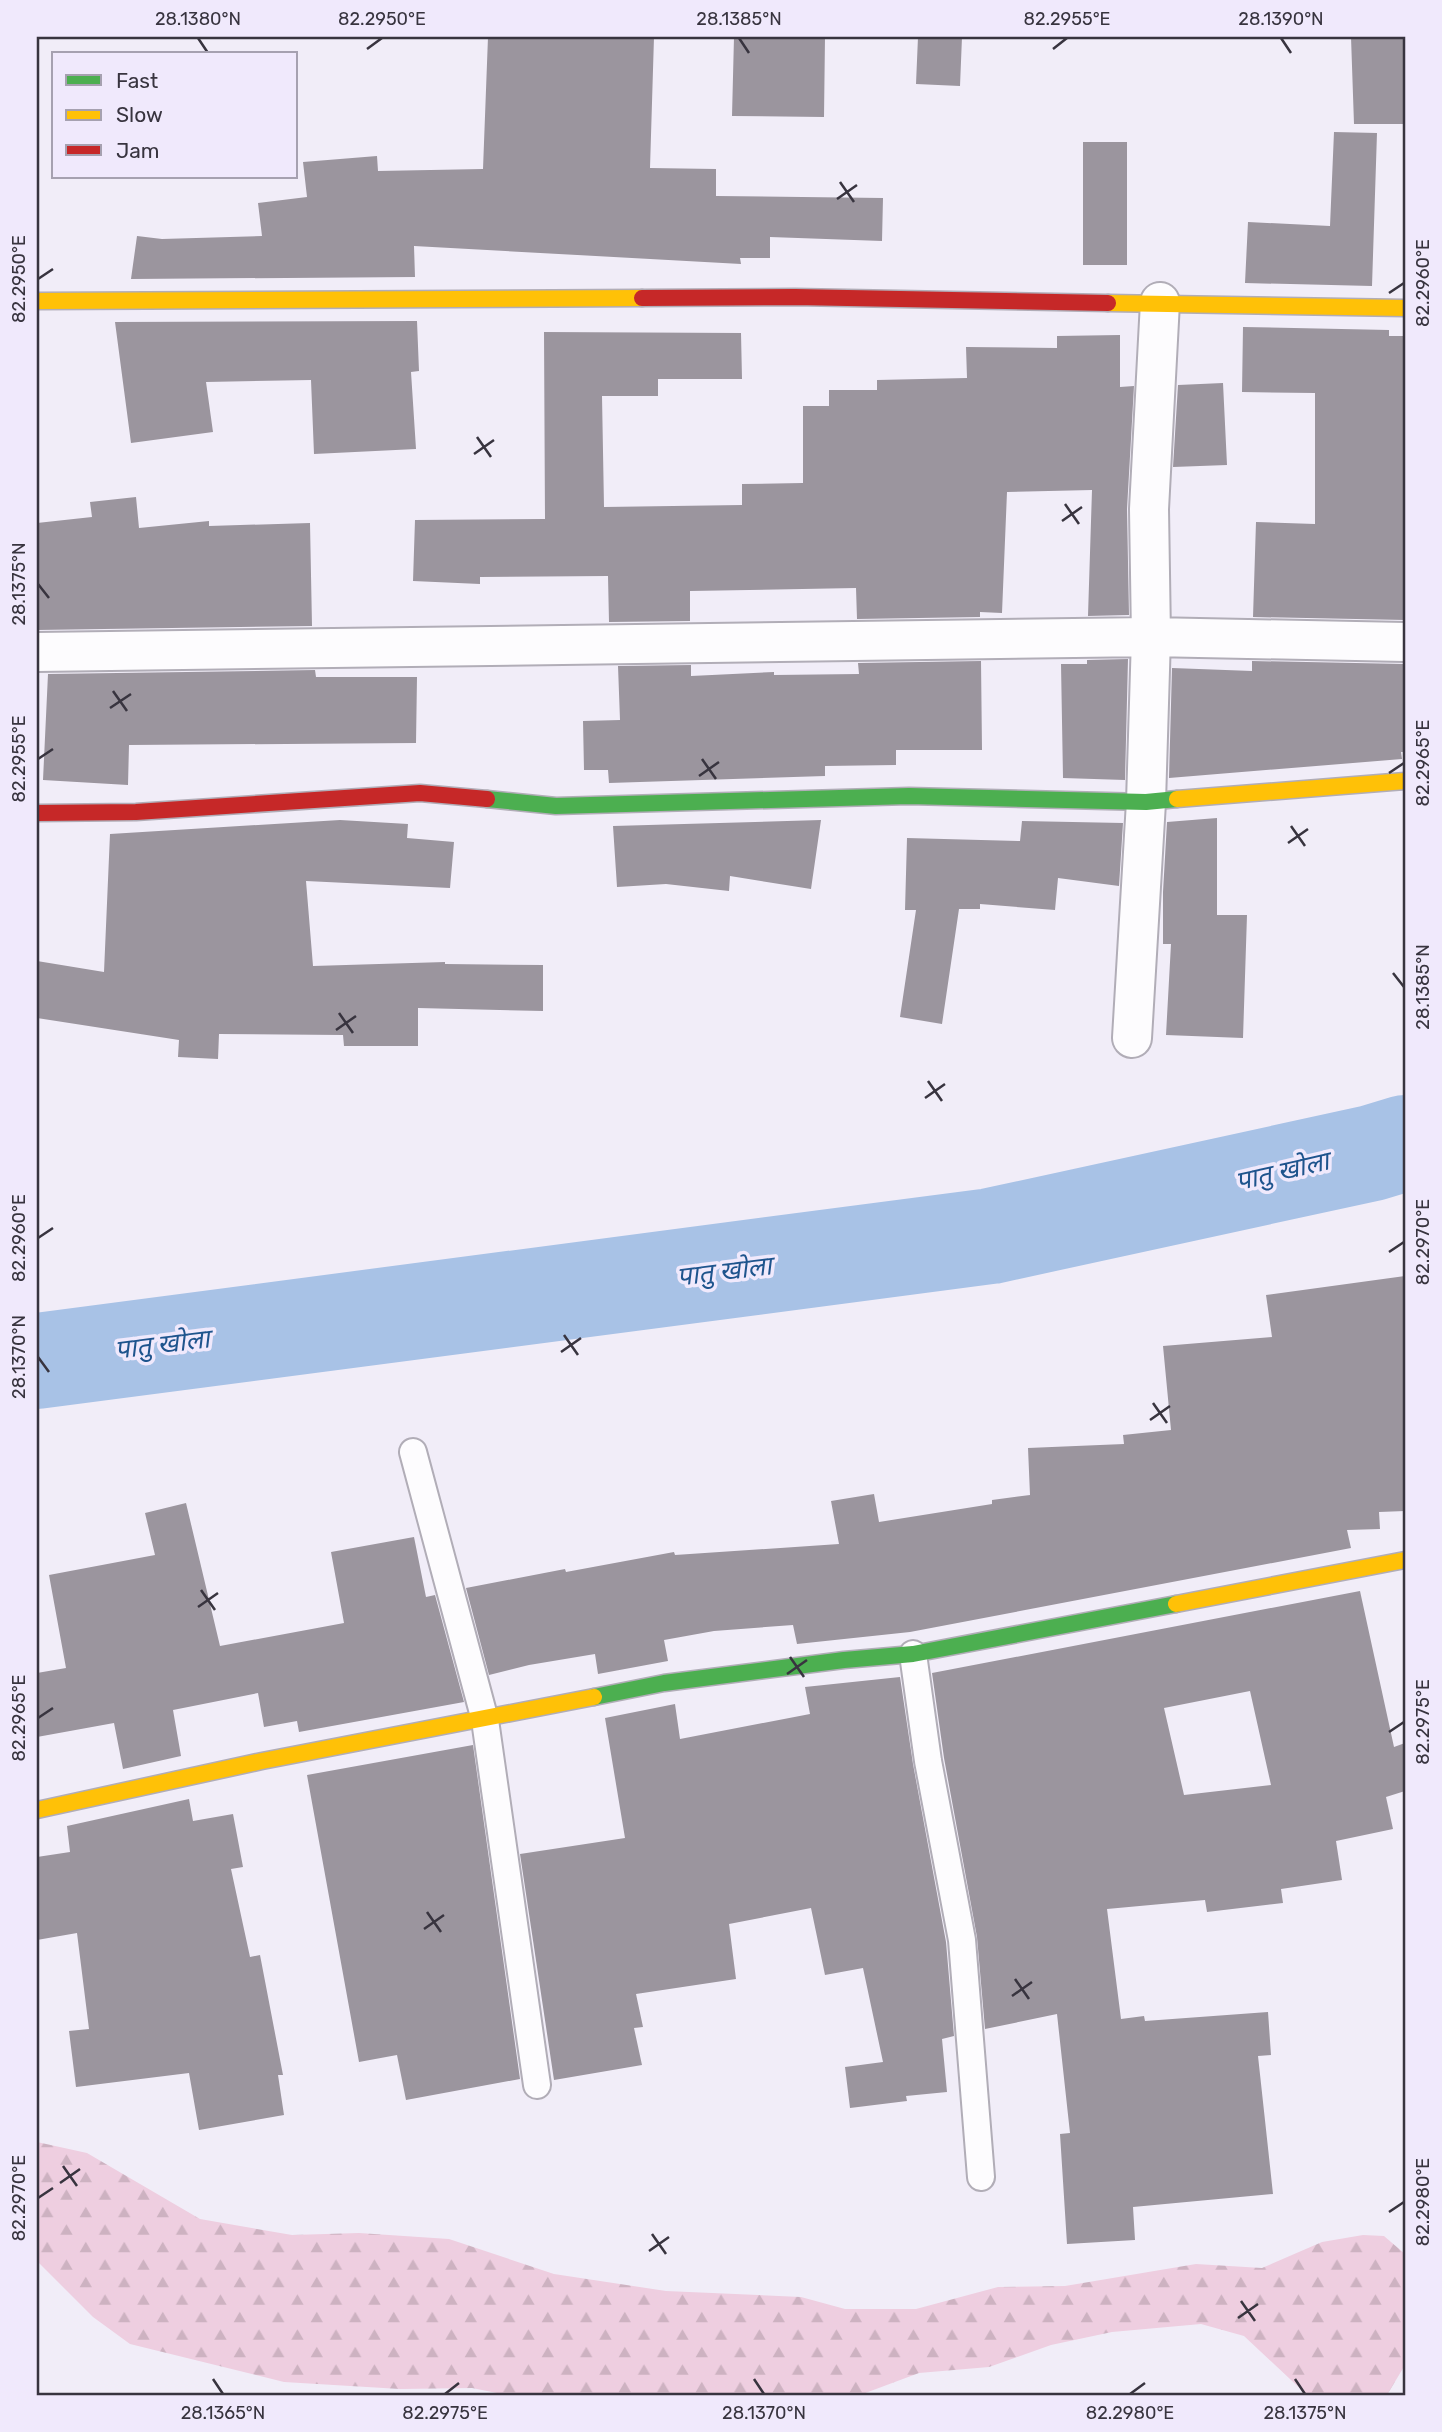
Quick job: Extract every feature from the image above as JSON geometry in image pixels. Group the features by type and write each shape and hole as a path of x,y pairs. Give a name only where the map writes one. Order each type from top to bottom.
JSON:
{"street":[{"path":"37,301 796,297 1405,308"},
{"path":"1132,1038 1146,803 1151,637 1149,509 1160,302"},
{"path":"37,652 1151,637 1405,642"},
{"path":"37,813 136,813 420,793 556,806 909,796 1146,803 1405,780"},
{"path":"37,1810 262,1762 664,1683 913,1654 1405,1560"}],"lane":[{"path":"413,1452 485,1720 537,2085"},
{"path":"913,1654 928,1761 962,1940 981,2177"}],"green space":[{"path":"37,2142 87,2153 200,2219 292,2235 359,2233 449,2239 554,2274 666,2291 801,2297 845,2309 916,2309 998,2287 1065,2286 1196,2264 1262,2268 1322,2242 1363,2235 1384,2236 1405,2254 1405,2365 1387,2395 1307,2395 1244,2336 1201,2324 1112,2332 1051,2345 989,2367 919,2373 860,2395 507,2395 472,2388 400,2389 284,2382 130,2344 93,2317 37,2261"}],"building":[{"path":"488,37 654,37 650,168 716,169 716,196 883,198 882,241 770,237 770,258 740,258 741,264 414,246 415,277 131,279 137,236 162,239 262,236 258,203 307,197 303,162 377,156 378,171 483,169"},
{"path":"734,37 825,37 824,117 732,116"},
{"path":"918,37 962,37 960,86 916,84"},
{"path":"1351,37 1405,37 1405,124 1354,124"},
{"path":"1334,132 1377,133 1372,286 1245,283 1248,222 1330,226"},
{"path":"1083,142 1127,142 1127,265 1083,265"},
{"path":"417,321 419,371 411,372 416,449 314,454 311,380 206,382 213,432 131,443 115,322"},
{"path":"1243,327 1389,330 1389,336 1405,336 1405,620 1253,617 1256,522 1315,524 1315,393 1242,392"},
{"path":"544,332 741,333 742,379 658,379 658,396 602,396 604,507 742,505 742,484 803,483 803,406 829,406 829,390 877,390 877,380 967,378 966,347 1057,348 1057,336 1120,335 1120,387 1134,386 1127,509 1129,615 1088,616 1092,490 1007,492 1002,613 980,612 980,617 857,619 856,588 690,591 690,621 609,622 608,576 480,577 480,584 413,581 415,520 545,519"},
{"path":"1223,383 1227,465 1173,467 1178,385"},
{"path":"136,497 139,528 209,521 209,526 310,523 312,626 37,630 37,523 92,517 90,502"},
{"path":"1128,659 1125,780 1063,778 1061,664"},
{"path":"981,661 982,750 896,750 896,765 825,766 825,776 609,783 608,770 584,770 583,721 620,720 618,666 691,665 691,676 774,672 774,675 859,674 858,663"},
{"path":"1252,661 1404,664 1405,752 1401,752 1402,759 1169,778 1172,668 1252,671"},
{"path":"315,670 316,677 417,677 416,743 129,745 128,785 43,780 48,674"},
{"path":"1217,818 1217,915 1247,915 1243,1038 1166,1035 1171,944 1163,944 1167,822"},
{"path":"340,820 408,824 407,838 454,842 450,888 306,881 313,966 445,962 543,965 543,1011 418,1008 418,1046 344,1046 343,1035 219,1034 218,1059 178,1057 179,1040 37,1018 37,961 104,972 110,834"},
{"path":"821,820 811,889 730,876 729,891 666,884 617,887 613,826"},
{"path":"1022,821 1123,823 1119,886 1058,878 1055,910 980,904 980,909 959,909 942,1024 900,1017 916,910 905,910 907,838 1020,841"},
{"path":"1405,1276 1405,1511 1379,1512 1380,1529 1347,1530 1351,1548 910,1632 797,1644 793,1625 714,1631 664,1640 668,1661 598,1674 595,1654 489,1675 466,1588 674,1552 675,1555 839,1544 831,1501 874,1494 879,1522 992,1504 992,1500 1030,1495 1028,1448 1124,1444 1123,1435 1171,1430 1163,1346 1272,1337 1266,1295"},
{"path":"186,1503 220,1646 344,1623 331,1552 414,1537 426,1597 435,1595 464,1702 299,1732 297,1721 264,1727 258,1693 173,1710 181,1756 123,1769 114,1723 37,1737 37,1673 66,1668 49,1575 155,1555 145,1513"},
{"path":"1360,1591 1394,1747 1405,1743 1405,1791 1386,1797 1393,1829 1336,1841 1342,1880 1281,1889 1283,1903 1207,1912 1205,1900 1107,1909 1121,2019 1144,2016 1145,2021 1268,2012 1271,2055 1258,2056 1273,2194 1133,2207 1135,2240 1067,2244 1060,2134 1070,2133 1057,2014 985,2029 977,1937 944,1758 932,1673","holes":["1250,1691 1271,1785 1184,1795 1164,1708"]},
{"path":"900,1677 946,1942 954,2036 942,2039 947,2092 906,2096 907,2101 850,2108 845,2067 883,2062 863,1968 825,1975 811,1908 729,1924 736,1979 636,1994 643,2027 634,2028 642,2065 554,2080 520,1854 625,1838 605,1718 675,1704 680,1739 810,1714 805,1687"},
{"path":"473,1745 520,2079 406,2100 397,2055 359,2062 307,1775"},
{"path":"189,1799 193,1821 233,1814 243,1867 231,1869 250,1957 260,1955 283,2075 278,2075 284,2115 199,2130 189,2073 76,2087 69,2031 89,2029 77,1933 37,1940 37,1857 70,1852 67,1826"}],"waterway":[{"name":"पातु खोला","path":"37,1361 991,1236 1372,1153 1405,1143"}],"traffic: fast":[{"path":"487,799 556,806 909,796 1146,802 1177,799"},
{"path":"594,1697 664,1683 913,1654 1176,1604"}],"traffic: slow":[{"path":"37,301 642,298"},
{"path":"1108,303 1405,308"},
{"path":"1177,799 1405,781"},
{"path":"1176,1604 1405,1560"},
{"path":"37,1810 262,1761 594,1697"}],"traffic: jam":[{"path":"642,298 795,297 1108,303"},
{"path":"37,813 136,812 420,793 487,799"}]}
